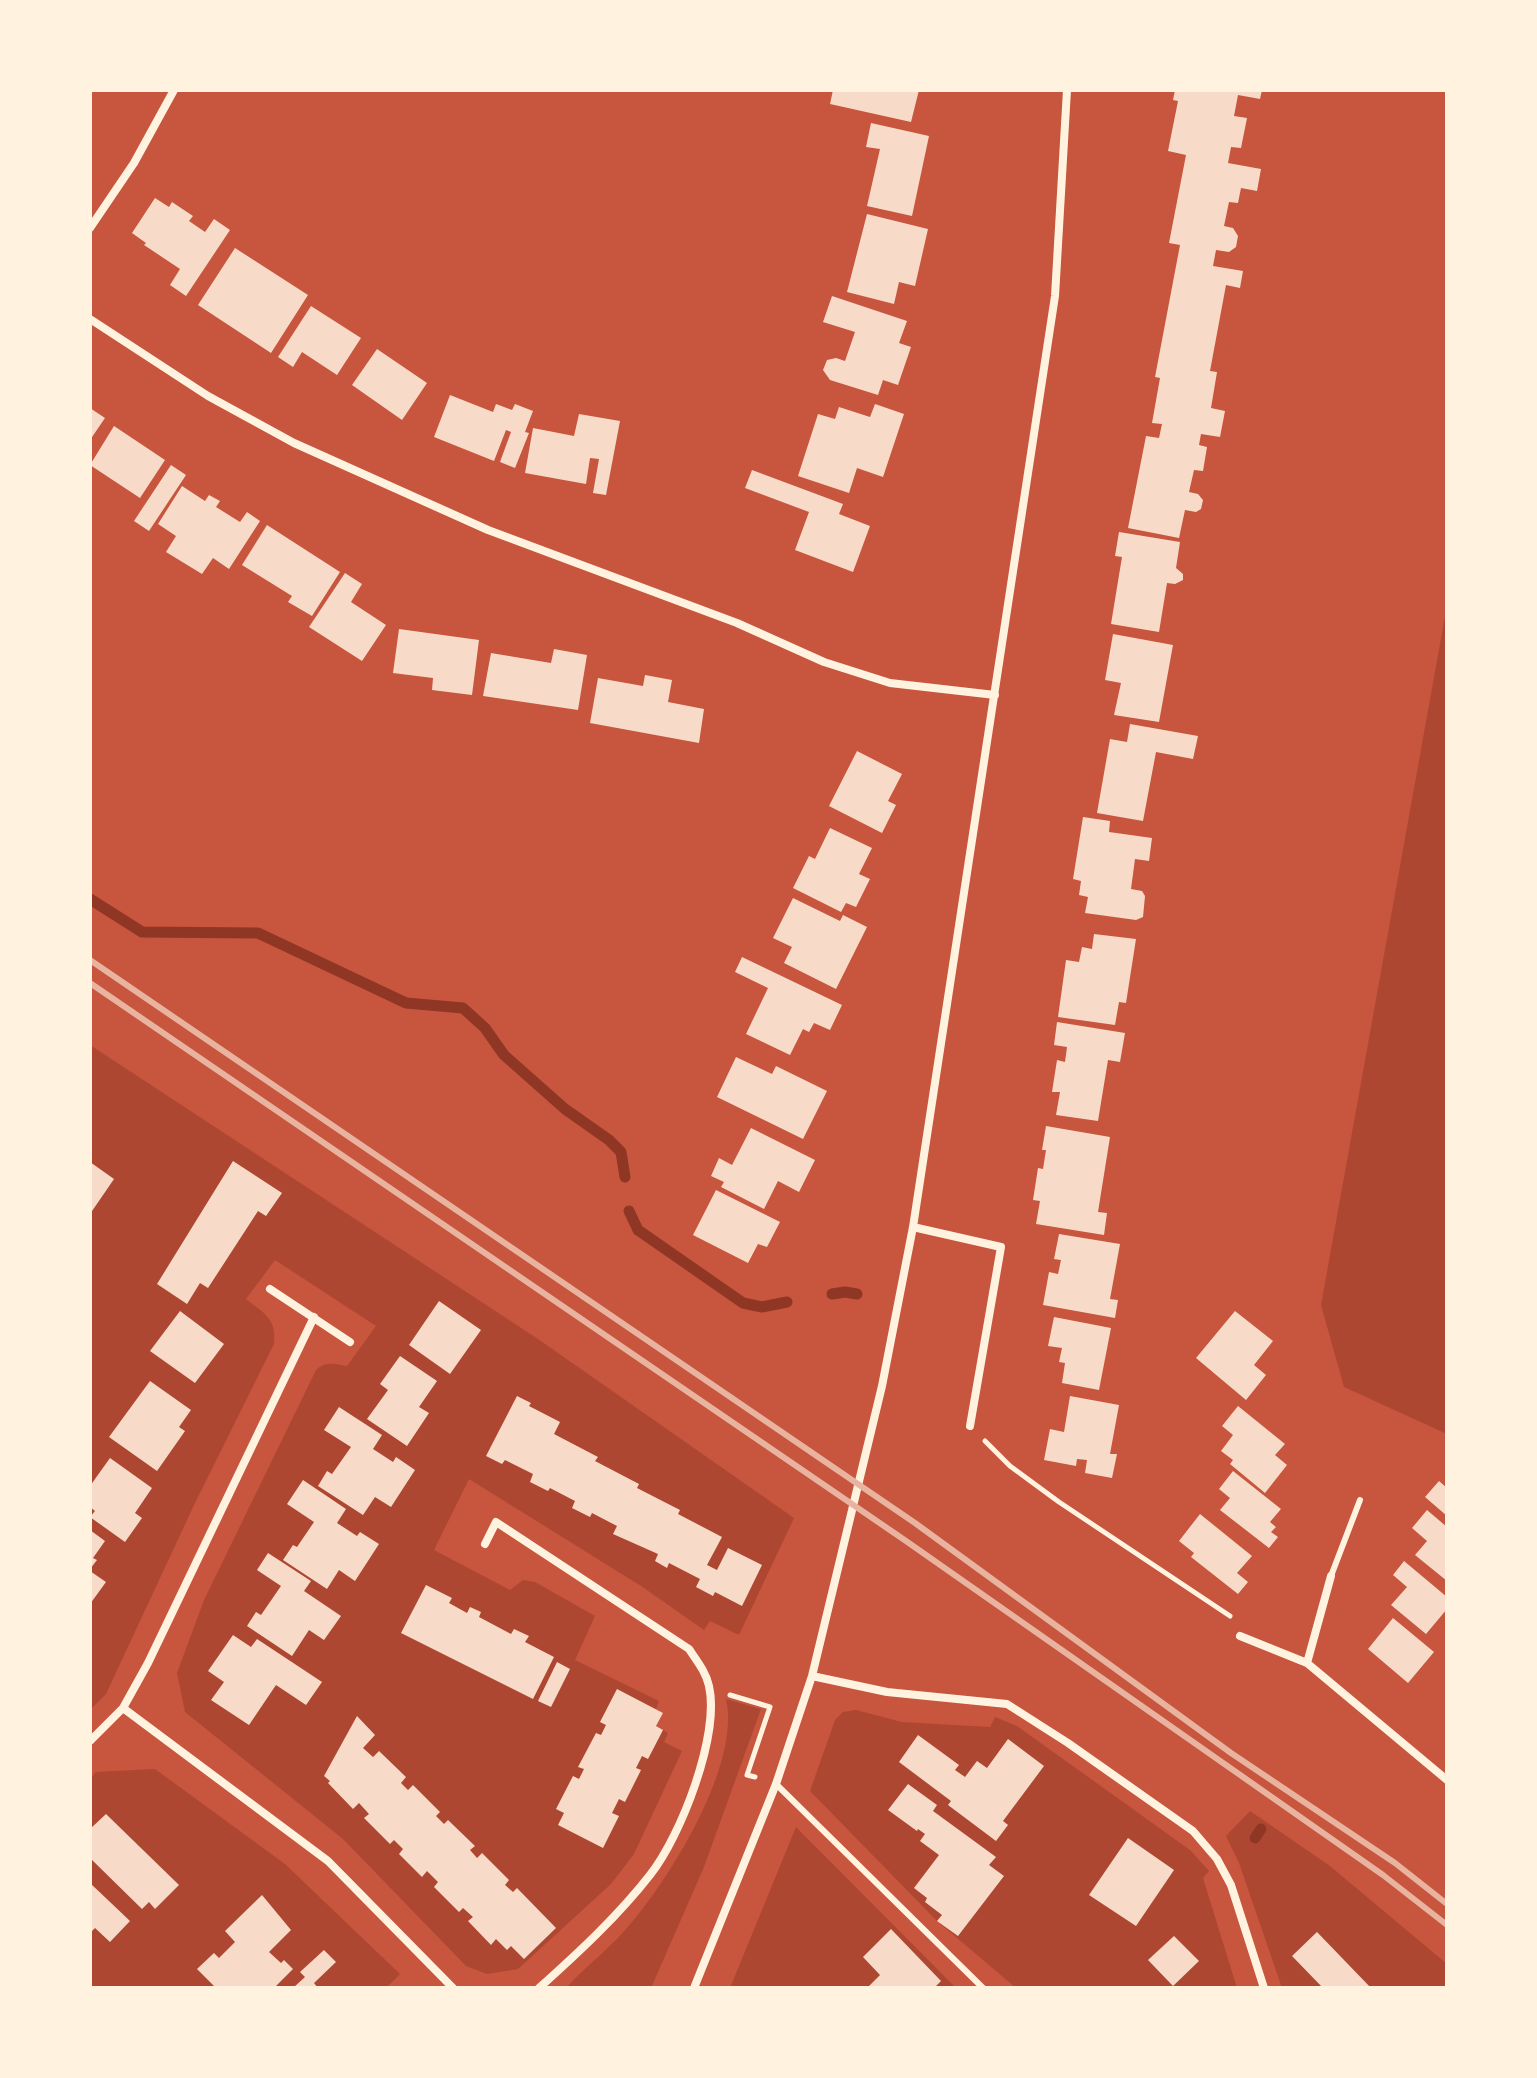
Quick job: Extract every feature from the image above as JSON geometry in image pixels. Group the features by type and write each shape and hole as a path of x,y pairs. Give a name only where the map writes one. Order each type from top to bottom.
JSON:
{"street":[{"path":"90,228 134,163 174,90"},
{"path":"694,1988 776,1784 812,1676 882,1386 913,1227 1055,296 1067,90"},
{"path":"90,319 208,396 294,443 488,530 737,623 824,662 890,683 995,695"},
{"path":"913,1227 1001,1247 970,1426"},
{"path":"270,1289 350,1342"},
{"path":"90,1741 123,1708 148,1663 314,1317"},
{"path":"485,1544 496,1522 689,1649 705,1672 710,1689 704,1756 690,1802 651,1873 575,1956 539,1988"},
{"path":"1307,1663 1331,1576"},
{"path":"1240,1636 1307,1663 1447,1780"},
{"path":"812,1676 887,1692 1007,1704 1080,1752 1193,1831 1217,1859 1231,1885 1264,1988"},
{"path":"123,1708 328,1861 453,1988"}],"lane":[{"path":"1331,1576 1360,1500"},
{"path":"776,1784 983,1988"}],"path":[{"path":"970,1426 1010,1466 1059,1502 1229,1615 1240,1636"},
{"path":"710,1689 770,1707 747,1775 776,1784"}],"shaded area":[{"path":"1447,605 1447,1434 1344,1387 1321,1305"},
{"path":"90,1045 538,1339 794,1518 739,1635 710,1621 704,1630 641,1586 469,1479 434,1550 510,1590 523,1580 535,1582 595,1616 575,1660 659,1701 656,1709 663,1713 656,1726 668,1733 664,1742 682,1751 634,1854 611,1884 518,1969 487,1974 466,1966 343,1839 185,1712 177,1673 204,1600 316,1370 327,1364 347,1366 376,1326 275,1260 246,1299 271,1322 274,1344 194,1505 106,1694 90,1710"},
{"path":"726,1699 761,1709 704,1867 651,1988 566,1988 632,1922 683,1848 700,1817 723,1754 728,1725"},
{"path":"856,1710 902,1722 990,1727 995,1717 1017,1726 1190,1850 1209,1871 1203,1878 1237,1988 1016,1988 937,1921 810,1791 835,1720 843,1712"},
{"path":"155,1769 285,1864 400,1974 386,1988 90,1988 90,1779 96,1772"},
{"path":"1250,1811 1330,1866 1447,1964 1447,1988 1282,1988 1239,1863 1226,1836"},
{"path":"796,1827 956,1988 730,1988"}],"building":[{"path":"833,90 919,90 911,122 830,104"},
{"path":"1175,90 1262,90 1260,99 1238,95 1234,116 1247,118 1241,148 1231,147 1228,163 1261,169 1257,191 1241,188 1238,203 1229,202 1224,226 1233,228 1238,236 1236,247 1229,252 1216,250 1213,266 1243,271 1240,288 1226,285 1210,371 1217,372 1211,408 1225,411 1220,437 1201,434 1199,445 1207,447 1203,471 1194,470 1189,492 1198,494 1203,500 1201,509 1196,512 1185,510 1179,538 1128,528 1146,436 1159,438 1162,424 1152,423 1160,378 1155,377 1180,245 1169,243 1186,155 1168,151 1178,101 1173,100"},
{"path":"871,123 929,136 912,216 867,206 880,149 866,147"},
{"path":"155,198 169,207 172,202 193,216 189,221 205,232 214,219 230,230 186,296 170,285 180,269 132,233"},
{"path":"867,214 928,229 915,286 899,282 894,304 847,292"},
{"path":"235,248 308,295 271,353 198,305"},
{"path":"832,296 907,321 899,343 911,347 898,385 883,380 878,395 830,380 823,370 827,360 836,358 845,361 855,332 823,322"},
{"path":"311,306 361,338 337,375 302,352 293,367 278,357"},
{"path":"377,349 427,383 402,420 352,385"},
{"path":"450,395 493,412 496,404 512,410 515,404 533,411 525,432 529,433 515,468 500,462 511,432 506,430 494,461 434,437"},
{"path":"875,404 904,414 883,477 857,468 849,493 798,476 818,414 835,419 839,407 870,417"},
{"path":"90,408 105,418 90,440"},
{"path":"579,414 620,421 606,495 593,493 599,459 590,458 586,484 525,473 533,428 574,436"},
{"path":"114,426 165,460 140,498 90,465"},
{"path":"171,465 186,475 149,531 134,521"},
{"path":"752,470 843,504 839,514 870,526 853,572 795,550 809,512 745,488"},
{"path":"182,486 205,501 209,495 220,501 216,507 240,522 247,512 260,521 229,569 213,558 202,574 166,552 176,536 158,524"},
{"path":"267,525 340,572 312,616 288,602 292,596 242,565"},
{"path":"1119,532 1180,542 1176,568 1183,574 1183,580 1175,584 1167,583 1159,632 1111,624 1122,557 1115,556"},
{"path":"345,573 362,584 351,602 386,625 362,661 309,627"},
{"path":"399,629 479,640 472,695 432,690 433,678 393,673"},
{"path":"1113,634 1173,645 1159,722 1114,715 1121,683 1105,680"},
{"path":"554,649 587,655 578,710 483,696 491,653 551,663"},
{"path":"645,675 672,680 668,702 704,709 699,743 590,723 598,678 643,686"},
{"path":"1130,724 1198,736 1193,759 1156,752 1143,821 1097,813 1110,739 1127,742"},
{"path":"857,751 902,774 888,801 896,805 882,833 829,806"},
{"path":"1083,817 1110,821 1109,832 1152,838 1149,861 1135,859 1131,889 1142,891 1145,896 1143,917 1136,920 1085,913 1088,897 1079,895 1081,881 1073,879"},
{"path":"830,828 872,848 859,874 870,879 856,907 846,903 841,912 793,888 809,856 815,859"},
{"path":"793,898 840,921 843,915 867,927 836,989 784,963 792,947 773,938"},
{"path":"1094,934 1136,939 1126,1003 1119,1002 1115,1025 1058,1017 1066,960 1079,962 1082,947 1092,949"},
{"path":"742,957 842,1005 830,1030 814,1023 809,1032 803,1029 790,1055 746,1034 768,988 735,972"},
{"path":"1057,1022 1125,1033 1120,1062 1108,1060 1098,1121 1056,1115 1060,1092 1052,1092 1057,1060 1065,1062 1067,1047 1054,1045"},
{"path":"736,1057 772,1074 776,1066 827,1091 803,1139 717,1097"},
{"path":"1046,1126 1110,1137 1098,1212 1107,1213 1104,1235 1036,1224 1040,1201 1033,1200 1038,1168 1043,1169"},
{"path":"751,1128 815,1160 799,1192 778,1181 764,1209 721,1187 724,1182 711,1176 719,1158 732,1165"},
{"path":"233,1161 282,1193 266,1216 258,1211 208,1288 200,1283 187,1304 157,1284"},
{"path":"90,1162 114,1179 90,1214"},
{"path":"716,1190 780,1222 767,1247 758,1244 748,1263 693,1235"},
{"path":"1059,1234 1120,1244 1110,1299 1118,1300 1115,1318 1043,1305 1049,1272 1058,1274 1061,1260 1054,1259"},
{"path":"439,1301 481,1330 450,1374 409,1345"},
{"path":"180,1311 224,1344 195,1383 150,1351"},
{"path":"1235,1311 1273,1341 1254,1365 1266,1375 1246,1400 1196,1358"},
{"path":"1054,1317 1111,1328 1099,1390 1062,1383 1065,1363 1059,1362 1062,1348 1048,1346"},
{"path":"400,1356 437,1381 419,1407 429,1413 407,1446 367,1419 388,1390 380,1384"},
{"path":"150,1381 191,1410 179,1427 185,1431 157,1471 109,1437"},
{"path":"517,1396 560,1422 554,1434 598,1457 595,1461 639,1484 637,1488 680,1510 678,1514 722,1537 707,1565 717,1570 728,1548 762,1565 742,1606 715,1592 713,1596 696,1587 700,1579 669,1563 667,1568 655,1561 658,1554 613,1534 617,1526 592,1513 590,1517 572,1508 575,1501 530,1482 533,1474 505,1460 502,1464 486,1456"},
{"path":"1070,1396 1119,1405 1110,1454 1117,1454 1112,1478 1085,1473 1087,1460 1077,1459 1076,1466 1044,1460 1050,1429 1064,1432"},
{"path":"1238,1406 1285,1444 1275,1455 1287,1465 1265,1493 1230,1464 1233,1460 1221,1451 1233,1435 1222,1426"},
{"path":"339,1407 382,1435 373,1449 393,1462 396,1457 415,1470 391,1507 375,1497 363,1515 318,1486 327,1471 332,1474 351,1447 324,1430"},
{"path":"110,1458 152,1488 135,1513 142,1518 125,1542 90,1517 95,1511 90,1507 90,1486"},
{"path":"1233,1471 1281,1509 1270,1522 1276,1527 1271,1532 1278,1537 1269,1548 1220,1510 1230,1498 1219,1489"},
{"path":"303,1480 346,1509 337,1523 357,1536 360,1532 379,1544 355,1581 339,1570 327,1589 283,1560 293,1545 297,1547 314,1522 287,1504"},
{"path":"1439,1481 1447,1488 1447,1516 1425,1497"},
{"path":"1427,1510 1447,1527 1447,1581 1415,1555 1427,1541 1412,1528"},
{"path":"1200,1514 1252,1556 1237,1573 1248,1582 1238,1594 1191,1557 1194,1553 1179,1541"},
{"path":"90,1530 105,1541 93,1558 97,1560 90,1569"},
{"path":"268,1553 311,1581 304,1591 341,1616 324,1640 309,1630 292,1656 247,1626 256,1612 261,1615 281,1586 257,1570"},
{"path":"1404,1561 1447,1597 1447,1609 1426,1634 1391,1605 1407,1587 1393,1575"},
{"path":"90,1571 106,1582 90,1604"},
{"path":"426,1585 452,1598 449,1603 467,1613 470,1607 481,1612 479,1617 511,1634 514,1629 529,1636 525,1642 554,1657 533,1699 401,1633"},
{"path":"1393,1618 1434,1652 1408,1683 1368,1649"},
{"path":"233,1635 251,1647 257,1639 322,1682 306,1705 276,1685 249,1725 211,1700 224,1682 208,1671"},
{"path":"557,1662 570,1669 551,1707 538,1701"},
{"path":"617,1689 663,1713 656,1726 663,1730 648,1759 642,1756 636,1768 641,1770 625,1802 619,1799 612,1813 619,1816 603,1848 558,1825 564,1813 556,1809 573,1776 579,1779 584,1769 578,1767 596,1733 601,1735 606,1725 600,1722"},
{"path":"357,1716 375,1735 363,1748 373,1757 379,1751 406,1777 401,1783 408,1790 413,1785 440,1812 436,1816 444,1824 448,1820 475,1846 470,1850 477,1858 482,1853 509,1880 505,1885 513,1892 517,1888 556,1928 524,1959 511,1946 507,1950 496,1939 491,1945 468,1921 473,1917 463,1908 459,1912 434,1887 438,1882 427,1871 422,1877 399,1854 403,1849 394,1840 390,1844 364,1818 369,1814 359,1803 353,1809 328,1783 330,1781 324,1776"},
{"path":"918,1735 959,1765 955,1770 965,1777 977,1761 987,1768 1008,1739 1044,1766 1003,1821 1008,1825 996,1841 948,1805 951,1801 899,1762"},
{"path":"908,1784 937,1805 933,1811 996,1857 989,1865 1004,1876 958,1936 937,1921 942,1915 925,1902 927,1898 914,1888 939,1855 920,1841 925,1834 888,1810"},
{"path":"106,1814 179,1885 155,1909 149,1902 142,1909 90,1858 90,1829"},
{"path":"1128,1838 1174,1870 1136,1926 1089,1895"},
{"path":"90,1883 130,1921 110,1942 95,1928 90,1933"},
{"path":"262,1895 291,1930 269,1952 293,1969 274,1988 216,1988 197,1969 214,1953 219,1958 235,1942 225,1931"},
{"path":"891,1929 941,1981 934,1988 867,1988 880,1975 863,1957"},
{"path":"1317,1932 1371,1988 1323,1988 1292,1956"},
{"path":"1174,1936 1199,1961 1173,1986 1148,1960"},
{"path":"324,1950 336,1962 314,1983 318,1988 293,1988 305,1977 300,1972"}],"waterway":[{"path":"90,899 142,932 258,933 406,1003 463,1008 485,1028 504,1055 565,1109 621,1152 625,1177"},
{"path":"629,1211 638,1230 743,1303 762,1307 787,1302"},
{"path":"832,1294 857,1294"},
{"path":"1255,1838 1261,1829"}],"railway":[{"path":"90,960 915,1523 1231,1753 1395,1863 1447,1904"},
{"path":"90,983 906,1541 1383,1875 1447,1925"}]}
